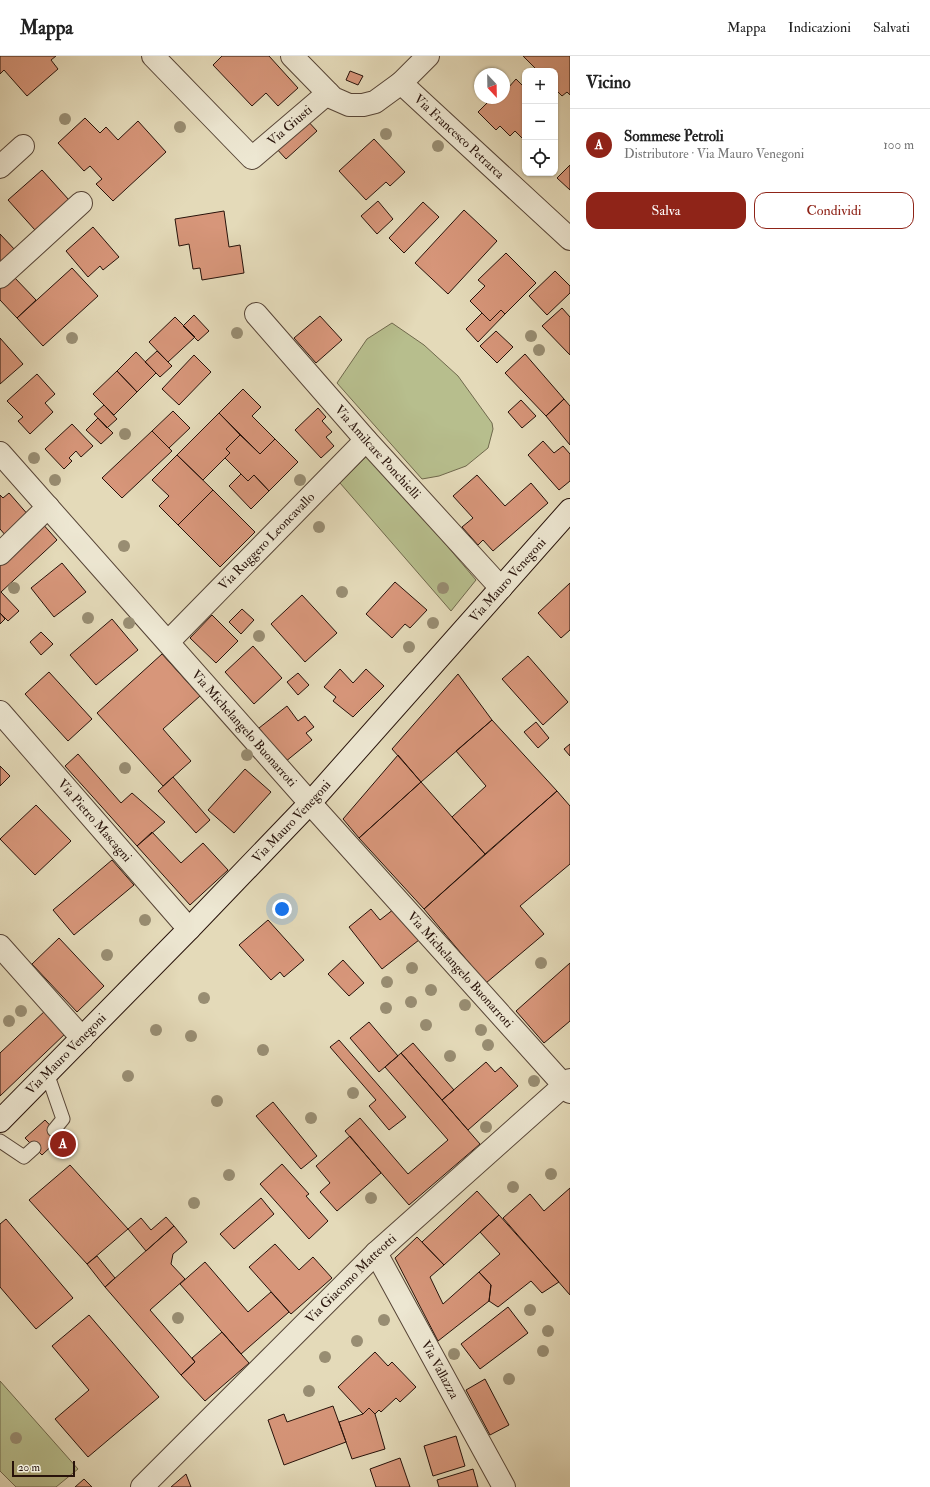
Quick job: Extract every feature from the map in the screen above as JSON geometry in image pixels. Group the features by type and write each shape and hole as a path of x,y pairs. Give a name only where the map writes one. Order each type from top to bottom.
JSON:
{"street":[{"name":"Via Giusti","path":"153,56 252,158 328,93"},
{"path":"292,56 333,98 349,105 363,105 375,102 401,83 428,56"},
{"name":"Via Francesco Petrarca","path":"401,83 570,239"},
{"path":"0,167 23,146"},
{"path":"0,277 81,204"},
{"name":"Via Amilcare Ponchielli","path":"256,314 366,440 501,588"},
{"name":"Via Ruggero Leoncavallo","path":"168,642 366,440"},
{"name":"Via Michelangelo Buonarroti","path":"0,453 310,803 568,1086"},
{"path":"0,554 48,507"},
{"name":"Via Mauro Venegoni","path":"0,1121 189,929 310,803 570,510"},
{"name":"Via Pietro Mascagni","path":"0,712 189,929"},
{"path":"0,946 82,1038"},
{"name":"Via Giacomo Matteotti","path":"142,1487 376,1253 568,1086"},
{"name":"Via Vallazza","path":"376,1253 504,1487"}],"lane":[{"path":"47,1073 63,1119 54,1130"},
{"path":"0,1141 24,1156 34,1148"}],"green space":[{"path":"392,323 424,345 458,376 492,423 493,429 488,448 466,466 439,476 422,479 337,383 367,339"},
{"path":"369,454 476,580 451,611 340,483"},
{"path":"0,1381 78,1469 56,1487 16,1487 0,1471"}],"building":[{"path":"0,56 56,56 51,60 58,69 27,96 4,70 0,74"},
{"path":"222,56 269,56 298,88 278,106 266,93 252,106 213,65"},
{"path":"523,56 570,56 570,95 567,92 562,96 558,92 558,68 535,68"},
{"path":"350,71 363,76 358,85 346,80"},
{"path":"516,79 522,85 522,138 515,131 510,136 500,126 496,130 478,112 486,104 510,104 510,86"},
{"path":"85,118 100,133 106,127 118,140 138,121 166,152 113,201 96,184 102,179 90,166 84,171 58,143"},
{"path":"306,119 317,131 286,159 275,147"},
{"path":"374,139 405,172 390,186 386,182 366,200 339,171"},
{"path":"570,165 570,190 557,178"},
{"path":"42,170 69,200 35,230 8,200"},
{"path":"378,201 393,219 377,234 361,216"},
{"path":"423,202 439,217 404,253 389,238"},
{"path":"464,210 497,241 448,294 415,263"},
{"path":"224,211 229,247 240,245 244,273 202,280 200,268 193,269 189,244 179,246 175,219"},
{"path":"93,227 119,257 103,270 100,266 88,277 66,251"},
{"path":"0,234 16,251 0,265"},
{"path":"506,253 536,283 505,314 501,310 490,321 470,301 485,286 478,280"},
{"path":"72,268 98,296 43,346 17,318"},
{"path":"555,271 570,286 570,293 547,315 529,296"},
{"path":"14,277 36,300 17,318 0,300 0,289"},
{"path":"562,308 570,317 570,355 542,326"},
{"path":"501,310 505,314 478,342 466,329 482,313 490,321"},
{"path":"194,315 209,331 198,341 183,326"},
{"path":"320,316 342,340 316,363 294,338"},
{"path":"175,317 195,337 168,362 149,342"},
{"path":"496,331 513,347 497,363 480,346"},
{"path":"0,338 23,364 0,384"},
{"path":"157,351 172,366 160,377 145,362"},
{"path":"136,352 156,373 137,392 117,371"},
{"path":"525,354 564,399 546,416 505,373"},
{"path":"194,355 211,372 179,405 162,389"},
{"path":"117,371 137,392 114,415 93,394"},
{"path":"37,374 55,394 45,403 53,412 30,434 18,421 23,417 7,401"},
{"path":"243,389 261,407 252,416 275,439 260,454 219,413"},
{"path":"564,399 570,406 570,445 546,416"},
{"path":"521,400 536,416 522,428 508,412"},
{"path":"104,405 117,419 107,428 94,414"},
{"path":"318,408 326,417 322,421 332,432 326,437 334,446 321,458 295,430"},
{"path":"173,411 190,428 169,448 152,431"},
{"path":"219,413 240,435 226,449 230,453 203,480 177,455"},
{"path":"98,418 113,433 101,444 86,430"},
{"path":"72,424 93,446 81,457 76,451 69,458 72,461 64,469 45,449"},
{"path":"152,431 172,451 122,498 102,478"},
{"path":"240,435 260,454 275,439 298,462 269,491 254,475 248,481 225,458 230,453 226,449"},
{"path":"543,441 554,453 563,446 570,454 570,481 559,490 528,455"},
{"path":"177,455 213,490 178,525 159,506 169,496 152,480"},
{"path":"241,474 248,481 254,475 269,491 251,509 229,486"},
{"path":"477,475 505,506 531,483 548,503 493,551 483,540 478,545 462,527 473,518 453,496"},
{"path":"213,490 255,532 220,567 178,525"},
{"path":"9,493 30,517 7,537 0,529 0,495 3,498"},
{"path":"41,522 57,540 1,592 19,611 8,621 0,613 0,560"},
{"path":"62,563 86,592 54,617 31,588"},
{"path":"395,582 427,610 410,628 405,624 392,638 366,614"},
{"path":"570,583 570,630 561,638 538,613"},
{"path":"302,595 337,633 305,662 271,624"},
{"path":"242,609 254,620 241,634 229,622"},
{"path":"0,613 5,619 0,624"},
{"path":"212,615 238,641 216,663 190,638"},
{"path":"112,619 138,650 96,685 70,655"},
{"path":"41,632 53,644 41,655 30,642"},
{"path":"253,646 282,678 254,704 225,672"},
{"path":"162,654 200,696 163,729 191,761 163,786 97,713"},
{"path":"528,656 568,702 543,725 502,679"},
{"path":"340,669 353,683 366,669 384,686 353,717 333,701 336,697 324,687"},
{"path":"49,672 92,719 68,741 25,694"},
{"path":"298,673 309,685 298,695 287,682"},
{"path":"458,674 492,720 421,782 392,749"},
{"path":"287,706 298,721 305,716 314,727 306,733 312,740 285,762 259,728"},
{"path":"492,720 557,791 485,854 452,817 486,786 456,751"},
{"path":"536,722 549,738 538,748 524,732"},
{"path":"570,744 570,756 564,749"},
{"path":"78,754 121,803 132,793 165,822 137,846 65,766"},
{"path":"398,755 421,782 359,838 343,819"},
{"path":"0,766 10,776 0,786"},
{"path":"245,769 271,792 234,833 208,810"},
{"path":"173,777 210,820 196,833 158,791"},
{"path":"421,782 485,854 424,909 359,838"},
{"path":"557,791 570,806 570,864 520,906 544,934 486,983 424,909"},
{"path":"36,805 71,841 35,875 0,839"},
{"path":"152,832 181,863 203,843 228,870 190,905 137,846"},
{"path":"112,860 134,885 74,935 53,910"},
{"path":"371,909 380,920 394,909 419,940 382,969 349,927"},
{"path":"268,920 304,960 284,977 280,972 271,980 239,945"},
{"path":"59,938 104,986 77,1012 32,964"},
{"path":"343,960 364,983 349,996 328,974"},
{"path":"570,963 570,1021 544,1043 516,1011"},
{"path":"46,1010 67,1032 0,1096 0,1053"},
{"path":"369,1022 398,1056 379,1072 350,1038"},
{"path":"339,1040 406,1117 389,1130 369,1106 376,1100 330,1047"},
{"path":"413,1043 454,1090 442,1100 401,1053"},
{"path":"401,1053 480,1144 409,1205 345,1131 360,1118 408,1174 448,1140 385,1067"},
{"path":"486,1062 495,1072 501,1067 518,1086 468,1130 442,1100"},
{"path":"273,1102 317,1156 301,1169 256,1116"},
{"path":"45,1120 61,1137 42,1155 25,1138"},
{"path":"350,1136 381,1173 337,1211 320,1192 330,1183 316,1166"},
{"path":"282,1164 309,1194 306,1196 328,1221 309,1239 260,1184"},
{"path":"70,1165 128,1229 87,1264 29,1200"},
{"path":"570,1188 570,1295 503,1218 530,1194 544,1211"},
{"path":"477,1191 499,1215 444,1265 422,1242"},
{"path":"261,1198 274,1214 234,1249 220,1234"},
{"path":"499,1215 559,1282 542,1293 531,1281 498,1307 489,1301 491,1285 479,1272 500,1254 480,1232"},
{"path":"166,1217 174,1226 146,1251 128,1229 141,1218 151,1230"},
{"path":"6,1219 73,1298 36,1329 0,1287 0,1224"},
{"path":"174,1226 187,1242 173,1254 171,1264 185,1279 150,1310 195,1362 181,1375 105,1287"},
{"path":"417,1237 444,1265 430,1277 443,1304 479,1272 491,1285 489,1301 438,1341 395,1258"},
{"path":"275,1244 299,1270 313,1257 332,1278 291,1314 249,1267"},
{"path":"97,1256 115,1278 105,1287 87,1264"},
{"path":"205,1262 248,1312 271,1292 289,1312 241,1354 180,1284"},
{"path":"508,1307 528,1333 480,1369 461,1344"},
{"path":"89,1315 159,1397 88,1457 55,1419 89,1390 52,1346"},
{"path":"222,1332 249,1363 205,1401 181,1375 195,1362 192,1358"},
{"path":"375,1352 388,1366 392,1362 416,1387 400,1402 396,1398 381,1412 379,1410 375,1414 369,1408 363,1414 338,1387"},
{"path":"485,1379 509,1425 490,1435 466,1390"},
{"path":"333,1406 346,1442 284,1465 268,1420 284,1414 287,1422"},
{"path":"369,1408 375,1414 385,1449 352,1459 339,1422 363,1414"},
{"path":"456,1436 465,1466 433,1476 424,1446"},
{"path":"400,1458 410,1487 376,1487 370,1469"},
{"path":"473,1469 478,1487 439,1487 437,1480"},
{"path":"186,1474 191,1487 171,1487"},
{"path":"84,1479 92,1487 75,1487"}],"place":[{"name":"Sommese Petroli","path":"63,1144"}]}
